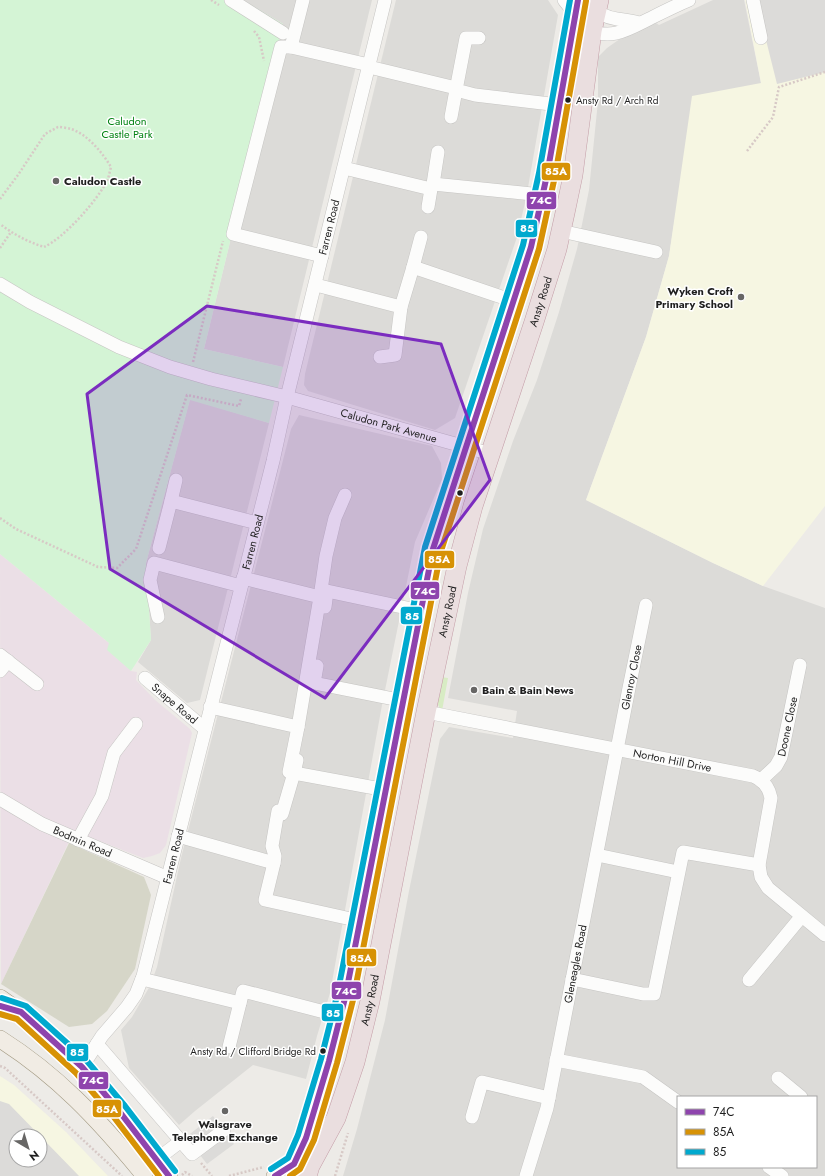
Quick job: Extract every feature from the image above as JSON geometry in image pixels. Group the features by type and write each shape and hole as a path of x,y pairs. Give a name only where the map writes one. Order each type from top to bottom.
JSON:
{"highway":[{"path":"297,1168 314,1114 340,1016 404,701 433,549 531,247 547,175 578,5"},
{"name":"Ansty Road","path":"297,1168 310,1166 336,1118 355,1062 370,1001 426,712 457,566 473,506 534,322 561,231 573,175 592,31 597,6"},
{"path":"380,821 390,795 405,744 410,720 414,713 420,711 426,712"}],"main road":[{"path":"0,998 21,1012 82,1067 119,1111 169,1176"},
{"path":"0,1039 29,1058 59,1082 110,1133 144,1176"},
{"path":"272,1170 297,1168"}],"street":[{"path":"231,0 283,33"},
{"path":"291,47 303,0"},
{"name":"Farren Road","path":"82,1067 96,1044 136,994 142,979 257,523 385,0"},
{"path":"564,0 578,5 597,6 617,19 630,20 639,23"},
{"path":"578,5 583,24 592,31 600,34 609,34 630,30 639,23 689,0"},
{"path":"753,0 761,38"},
{"path":"451,116 466,38 479,38"},
{"path":"322,256 233,234 281,47 291,47 369,66 475,95 559,105"},
{"path":"428,207 438,152"},
{"path":"344,168 432,187 542,195"},
{"path":"561,231 656,252"},
{"path":"380,357 395,355 401,307 421,237"},
{"path":"413,267 513,301"},
{"name":"Caludon Park Avenue","path":"0,284 30,302 119,347 170,367 211,379 287,397 491,454"},
{"path":"316,285 401,307"},
{"path":"159,548 176,480"},
{"path":"322,628 326,556 335,518 345,495"},
{"path":"171,501 257,523"},
{"path":"292,772 298,727 332,557"},
{"path":"158,617 150,580 154,563 242,582 324,594 421,611"},
{"name":"Glenroy Close","path":"617,750 646,605"},
{"path":"309,711 319,651"},
{"path":"3,662 37,684"},
{"name":"Doone Close","path":"761,780 776,766 781,757 800,665"},
{"name":"Snape Road","path":"145,678 205,729"},
{"path":"314,683 404,701"},
{"path":"210,707 298,727"},
{"name":"Norton Hill Drive","path":"426,712 753,776 761,780"},
{"path":"78,840 102,796 114,753 136,724"},
{"path":"301,743 280,812 272,846 275,856 265,900 360,921"},
{"name":"Gleneagles Road","path":"526,1176 549,1098 617,750"},
{"path":"292,772 386,790"},
{"path":"761,780 768,788 771,798 759,864 761,878 768,888 825,936"},
{"name":"Bodmin Road","path":"0,800 42,824 168,878"},
{"path":"178,836 274,863"},
{"path":"572,979 643,994 654,994 683,852 759,864"},
{"path":"597,856 678,872"},
{"path":"749,980 802,917"},
{"path":"142,979 240,1003"},
{"path":"229,1047 243,991 340,1016"},
{"path":"0,1006 21,1012"},
{"path":"96,1044 192,1154 224,1130"},
{"path":"556,1060 643,1077 677,1101"},
{"path":"778,1078 800,1096"},
{"path":"472,1117 482,1082 549,1098"},
{"path":"164,1154 181,1141"}],"path":[{"path":"747,151 773,117 779,87 825,72"},
{"path":"0,199 45,134 58,127 72,130 88,139 106,158 111,167 108,178 93,201 79,218 51,244 44,247 34,244 11,232 0,224"},
{"path":"0,248 11,232"},
{"path":"0,518 16,529 98,567 117,568 136,548 187,394 239,406 245,387"},
{"path":"0,1066 5,1068 122,1176"},
{"path":"335,1176 348,1133"},
{"path":"192,1154 212,1176"},
{"path":"229,1176 264,1168 272,1170"},
{"path":"182,1176 185,1172 192,1176"}],"highlighted area":[{"path":"207,306 441,344 490,480 325,698 110,569 87,394"}],"shaded area":[{"path":"243,0 372,0 283,367 204,349 283,24"},
{"path":"396,0 548,0 558,15 526,199 516,240 455,418 435,430 308,391 304,385 305,374"},
{"path":"713,0 744,0 761,83 676,212 669,256 646,337 586,500 763,586 825,608 825,1176 343,1176 357,1129 385,1020 409,891 440,739 449,727 513,738 517,711 448,698 468,593 483,529 513,441 537,380 577,249 589,190 598,101 598,57 607,48 624,36 656,23 659,25"},
{"name":"Wyken Croft Primary School","path":"745,0 825,0 825,506 763,586 586,500 646,337 669,256 692,96 761,83"},
{"path":"756,0 825,0 825,72 777,84"},
{"path":"190,399 269,423 200,700 187,703 138,662 151,640 146,563"},
{"path":"299,415 432,446 441,463 442,479 415,542 382,705 330,993 306,1079 253,1065 179,1125 129,1068 121,1030 132,1017 150,986 157,967 181,858 291,429"},
{"path":"0,554 110,644 131,671 137,672 136,680 155,700 190,729 192,733 166,845 160,853 143,858 74,831 1,984"},
{"path":"69,843 144,877 151,895 135,969 107,1011 92,1024 69,1027 1,984"},
{"path":"0,1076 14,1085 66,1132 108,1176 0,1176"},
{"path":"0,1101 9,1104 32,1128 8,1128 8,1168 48,1168 48,1144 79,1176 0,1176"},
{"path":"213,1116 234,1144 207,1164 186,1137"}],"green space":[{"name":"Caludon Castle Park","path":"0,0 243,0 283,24 204,349 283,367 269,423 190,400 146,563 151,640 131,671 107,650 109,643 0,554"},
{"path":"440,677 448,678 442,711 439,707 437,699"}],"transit line":[{"name":"85","path":"271,1169 288,1158 298,1135 321,1059 337,996 425,547 523,245 539,173 570,0"},
{"name":"74C","path":"275,1176 294,1164 306,1138 329,1061 345,998 433,549 531,247 547,175 578,0"},
{"name":"85A","path":"290,1176 300,1169 314,1140 337,1063 353,1000 441,551 539,249 555,176 586,1"},
{"name":"85","path":"2,998 26,1006 87,1061 125,1106 175,1171"},
{"name":"74C","path":"0,1006 21,1012 82,1067 119,1111 169,1176"},
{"name":"85A","path":"0,1014 17,1019 76,1073 113,1116 159,1176"}],"place":[{"name":"Ansty Rd / Arch Rd","path":"568,100"},
{"name":"Caludon Castle","path":"56,181"},
{"name":"Wyken Croft Primary School","path":"741,297"},
{"name":"Bain & Bain News","path":"474,690"},
{"name":"Ansty Rd / Clifford Bridge Rd","path":"323,1051"},
{"name":"Walsgrave Telephone Exchange","path":"225,1111"}]}
